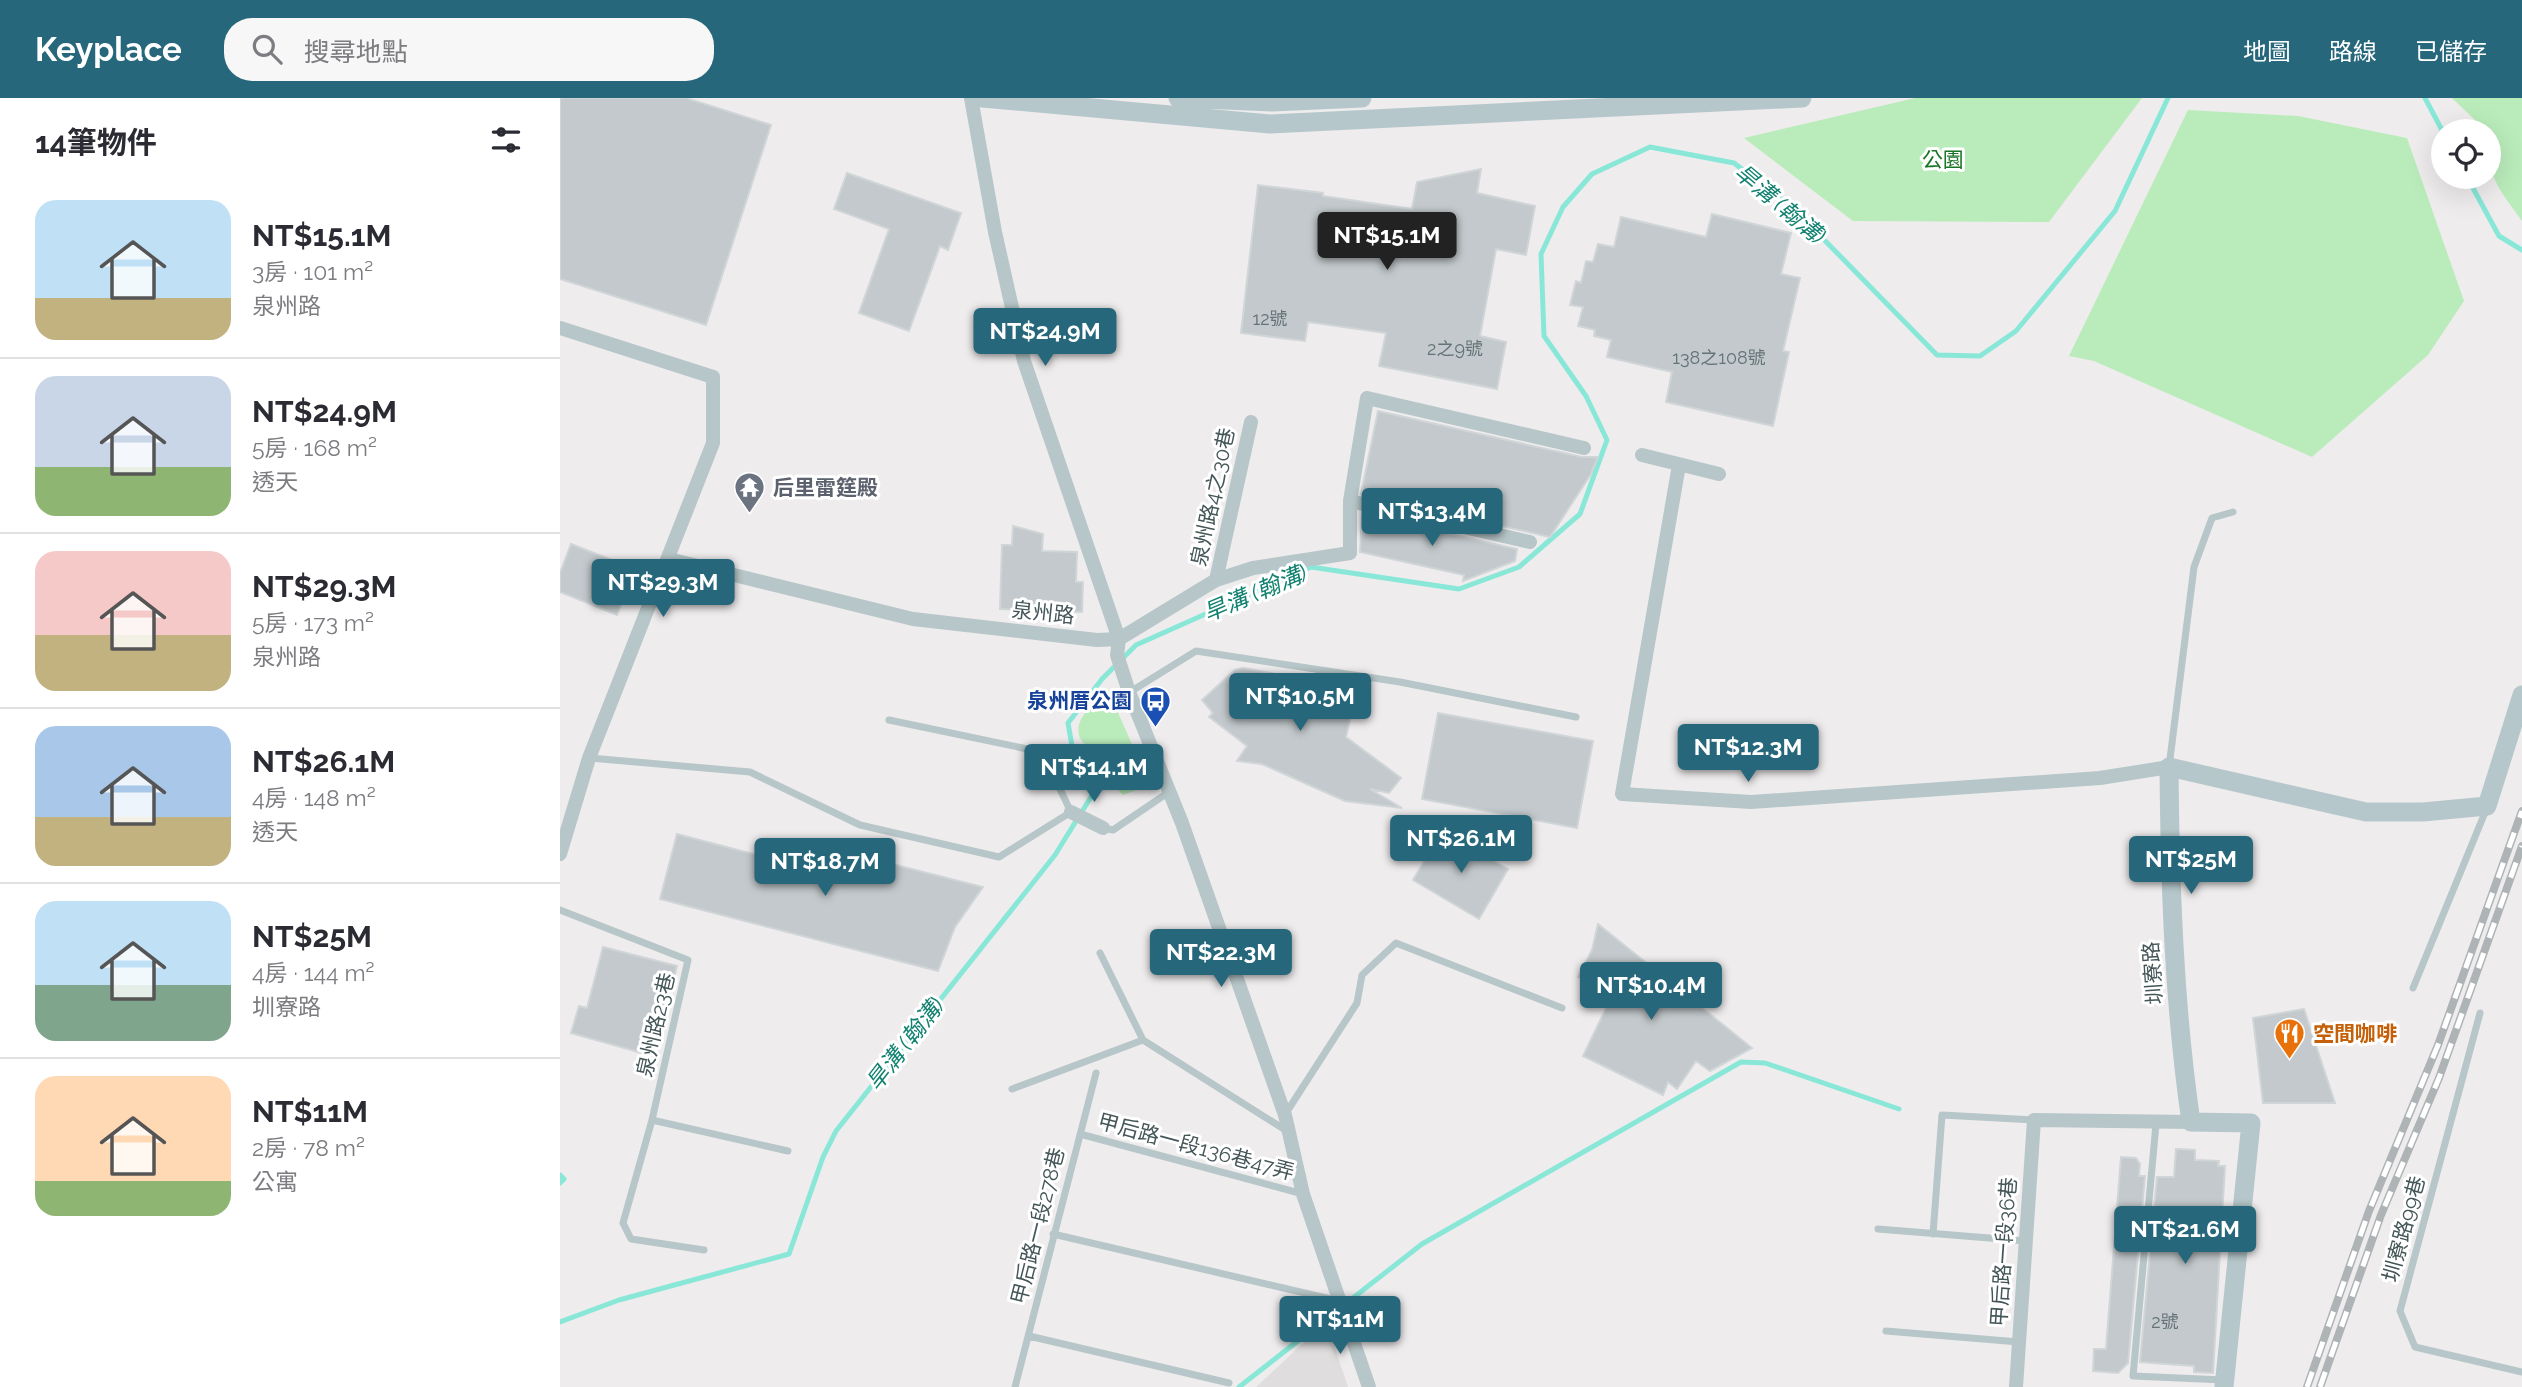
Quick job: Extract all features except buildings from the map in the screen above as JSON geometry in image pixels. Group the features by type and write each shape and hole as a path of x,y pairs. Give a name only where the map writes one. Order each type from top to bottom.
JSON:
{"street":[{"path":"971,98 995,232 1024,361 1119,639 1117,655 1129,692 1170,792 1284,1115 1303,1194 1368,1387"},
{"path":"982,98 1270,124 1802,98"},
{"path":"1178,98 1362,98"},
{"path":"1270,124 1272,100"},
{"path":"560,328 713,377 713,443 589,758 560,854"},
{"path":"1119,639 1216,580 1253,568 1350,553 1350,501 1367,398 1584,448"},
{"name":"泉州路4之30巷","path":"1216,580 1251,422"},
{"path":"1642,456 1718,474"},
{"path":"1678,464 1622,794 1751,802 2100,778 2169,767 2366,811 2423,812 2487,806 2522,695"},
{"path":"1350,501 1530,541"},
{"name":"泉州路","path":"669,559 913,619 1097,640 1119,639"},
{"name":"圳寮路","path":"2169,767 2170,881 2181,1051 2191,1122"},
{"path":"1071,812 1103,828"},
{"path":"2034,1120 2156,1124 2251,1123 2225,1383"},
{"name":"甲后路一段36巷","path":"2016,1387 2034,1120"}],"lane":[{"path":"2169,767 2194,567 2212,518 2233,512"},
{"path":"1129,692 1196,651 1400,682 1576,717"},
{"path":"589,758 750,772 860,825 999,858 1071,812 1042,752 889,720"},
{"path":"1103,828 1113,830 1170,792"},
{"path":"2413,988 2487,806"},
{"name":"泉州路23巷","path":"560,910 688,960 652,1120 624,1223 625,1232 631,1240 704,1250"},
{"path":"1284,1115 1357,1003 1362,975 1396,943 1562,1008"},
{"path":"1100,953 1143,1040 1288,1131"},
{"name":"圳寮路99巷","path":"2480,1013 2400,1311 2415,1347 2522,1372"},
{"path":"1012,1089 1143,1040"},
{"name":"甲后路一段278巷","path":"1015,1387 1096,1073"},
{"path":"1933,1234 1942,1115 2034,1120"},
{"path":"652,1120 788,1152"},
{"path":"2156,1124 2133,1376 2225,1383"},
{"name":"甲后路一段136巷47弄","path":"1080,1134 1303,1194"},
{"path":"1878,1229 2026,1241"},
{"path":"1053,1234 1342,1306"},
{"path":"1886,1331 2019,1342"},
{"path":"1029,1336 1229,1383"}],"shaded area":[{"path":"1326,1322 1348,1387 1256,1387"}],"green space":[{"name":"公園","path":"1915,98 2142,98 2049,222 1853,221 1744,138"},
{"path":"2452,98 2522,98 2522,221 2500,189 2501,119 2474,119"},
{"path":"2188,110 2298,116 2407,138 2464,301 2428,355 2312,457 2094,361 2069,356"},
{"path":"1108,690 1150,785 1123,795 1109,767 1084,744 1079,733 1079,725 1086,712"}],"waterway":[{"name":"旱溝 (翰溝)","path":"560,1322 619,1300 789,1254 823,1157 836,1131 1055,855 1099,784 1074,757 1068,723 1102,679 1136,645 1311,567 1459,589 1519,567 1580,514 1607,440 1586,396 1544,336 1541,254 1563,207 1592,174 1650,147 1734,163 1795,210 1937,355 1980,356 2016,331 2115,211 2168,98"},
{"name":"旱溝 (翰溝)","path":"2425,98 2436,119"},
{"name":"旱溝 (翰溝)","path":"2474,189 2499,236 2522,250"},
{"path":"1239,1387 1422,1244 1741,1062 1765,1063 1899,1109"},
{"name":"旱溝 (翰溝)","path":"560,1175 564,1179 560,1183"}],"railway":[{"path":"2307,1387 2369,1211 2438,1045 2522,811"},
{"path":"2320,1387 2381,1215 2439,1078 2522,846"}],"place":[{"name":"后里雷筳殿","path":"750,515"},
{"name":"泉州厝公園","path":"1155,728"},
{"name":"空間咖啡","path":"2290,1061"}]}
